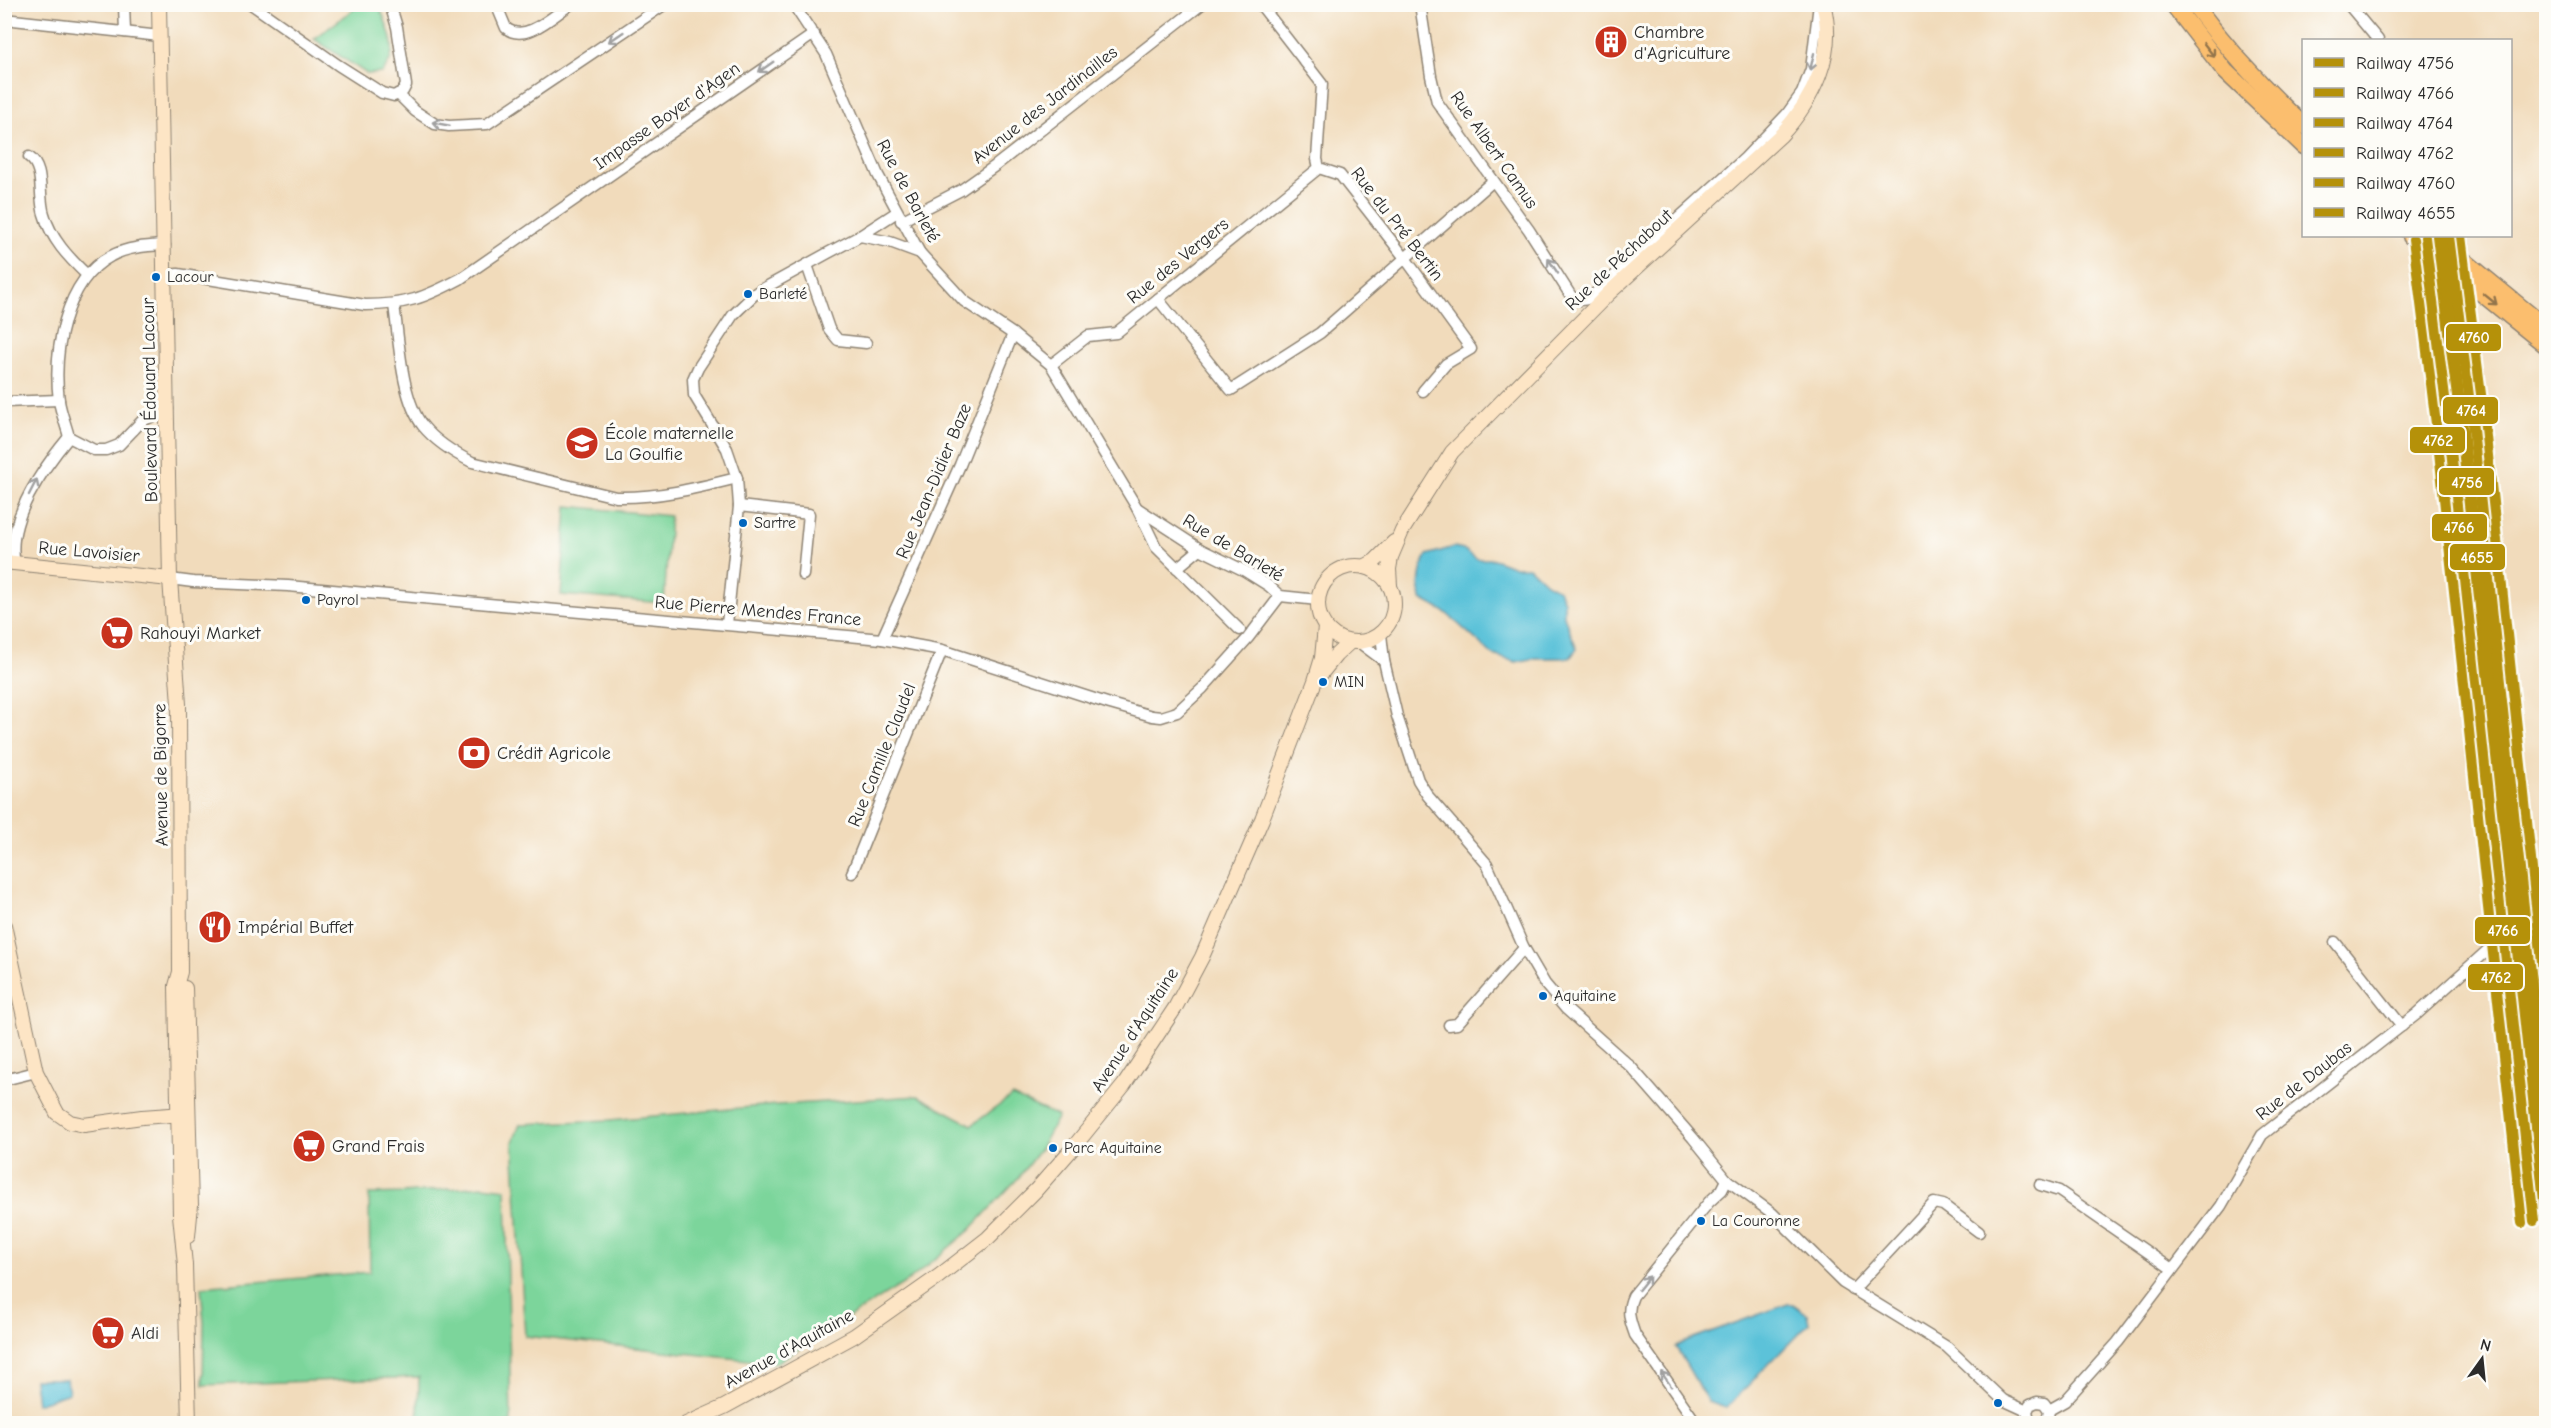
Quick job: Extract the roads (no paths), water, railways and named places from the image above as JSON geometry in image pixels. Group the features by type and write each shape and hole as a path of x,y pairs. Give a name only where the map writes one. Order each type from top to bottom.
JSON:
{"main road":[{"path":"2173,4 2225,71 2302,144"},
{"path":"2194,4 2252,76 2302,124"},
{"path":"2412,237 2545,338"},
{"path":"2435,237 2545,338"}],"street":[{"path":"124,4 125,32"},
{"name":"Boulevard Édouard Lacour","path":"159,4 171,579"},
{"path":"251,4 338,65 382,93 393,96 406,85 397,27 390,4"},
{"path":"496,4 506,28 518,34 528,32 571,4"},
{"path":"398,94 415,111 435,124 478,125 494,121 664,4"},
{"name":"Rue de Barleté","path":"793,4 826,54 855,124 899,216 920,253 964,301 1013,334 1052,365 1137,508 1156,546 1240,630"},
{"name":"Avenue des Jardinailles","path":"727,624 739,506 737,478 727,449 694,395 693,379 704,358 733,315 757,292 899,216 961,190 1202,4"},
{"path":"1260,4 1322,84 1317,159 1319,168"},
{"name":"Rue Albert Camus","path":"1420,4 1437,102 1529,230 1571,296 1577,300 1590,298 1745,158 1787,114 1802,93 1811,69 1821,4"},
{"name":"Rue de Péchabout","path":"1390,586 1391,557 1402,531 1452,452 1593,309 1781,135 1799,115 1817,83 1823,61 1826,28 1821,4"},
{"path":"2348,4 2377,39"},
{"path":"4,19 160,36"},
{"name":"Impasse Boyer d'Agen","path":"166,275 178,274 365,305 394,305 415,300 460,279 814,34"},
{"path":"29,156 38,166 44,215 54,238 69,258 87,274"},
{"name":"Rue du Pré Bertin","path":"1319,168 1340,175 1406,258 1471,349 1446,364 1423,391"},
{"name":"Rue des Vergers","path":"1052,365 1088,336 1116,333 1319,168"},
{"path":"1158,299 1231,390 1320,333 1493,181"},
{"path":"860,236 890,242 920,253"},
{"path":"165,245 118,253 102,261 87,274 70,304 64,321 60,346 59,400 69,436 94,450 106,450 119,445 142,422 168,409"},
{"path":"807,265 833,335 838,340 866,343"},
{"path":"394,305 406,384 416,413 424,427 451,451 472,462 616,497 670,493 737,478"},
{"name":"Rue Jean-Didier Baze","path":"882,639 960,465 1013,334"},
{"path":"4,402 59,400"},
{"path":"10,563 30,492 44,467 69,436"},
{"path":"2450,504 2457,518 2484,763 2500,939"},
{"path":"739,506 809,514 803,575"},
{"name":"Rue de Barleté","path":"1137,508 1200,549 1245,571 1280,596 1318,600"},
{"name":"Rue de Péchabout","path":"1364,567 1375,561 1402,531"},
{"path":"1178,568 1200,549"},
{"name":"Rue Lavoisier","path":"10,563 171,579"},
{"path":"1355,642 1370,640 1381,634 1388,626 1394,608 1390,586 1383,577 1364,567 1351,566 1329,577 1321,588 1318,609 1325,627 1332,634 1355,642 1384,661"},
{"name":"Rue Pierre Mendes France","path":"171,579 288,586 882,639 942,650 1110,704 1161,717 1177,712 1203,688 1248,638 1280,596"},
{"name":"Avenue de Bigorre","path":"171,579 179,704 180,972 176,986 177,1047 182,1057 180,1215 185,1265 189,1424"},
{"name":"Avenue d'Aquitaine","path":"686,1424 724,1407 854,1336 988,1238 1036,1190 1124,1085 1175,1008 1202,957 1262,819 1315,681 1322,658 1325,627"},
{"path":"1381,634 1384,661 1397,716 1418,780 1487,864 1524,948 1537,973 1552,993 1566,1009 1631,1067 1727,1180 1772,1213 1843,1283 1947,1347 2003,1400 2027,1411"},
{"name":"Avenue d'Aquitaine","path":"1315,681 1336,655 1355,642"},
{"name":"Rue Camille Claudel","path":"852,873 942,650"},
{"name":"Rue de Daubas","path":"2049,1410 2065,1401 2104,1360 2229,1195 2248,1156 2262,1135 2402,1026 2500,939 2547,892"},
{"path":"4,925 36,1072 57,1113 74,1124 84,1125 181,1114 185,1180 190,1188"},
{"path":"2335,942 2402,1026"},
{"path":"1449,1025 1457,1024 1524,948"},
{"name":"Avenue de Bigorre","path":"180,972 185,988 187,1019 190,1188 185,1265"},
{"path":"4,1080 36,1072"},
{"path":"1696,1424 1635,1335 1629,1319 1628,1306 1633,1296 1708,1202 1722,1190 1727,1180"},
{"path":"2040,1185 2059,1191 2172,1269"},
{"path":"1853,1290 1934,1203 1943,1205 1979,1232"},
{"path":"2035,1424 2029,1420 2027,1411 2030,1405 2037,1402 2044,1403 2049,1410 2049,1417 2041,1424"}],"water":[{"path":"1454,547 1463,549 1477,559 1494,559 1515,567 1529,567 1546,583 1559,590 1564,601 1564,616 1577,649 1570,658 1536,658 1516,662 1493,655 1445,612 1421,599 1420,577 1427,555"},
{"path":"1793,1304 1807,1314 1809,1323 1726,1408 1708,1402 1676,1347 1688,1340"},
{"path":"34,1379 66,1379 69,1393 37,1404"}],"rail line":[{"name":"4766","path":"2425,237 2448,422 2534,1221"},
{"name":"4756","path":"2437,237 2460,421 2546,1220"},
{"name":"4655","path":"2441,237 2546,1162"},
{"name":"4764","path":"2449,237 2472,420 2546,1113"},
{"name":"4760","path":"2461,237 2484,418 2546,1000"},
{"name":"4762","path":"2413,239 2436,424 2522,1223"}],"place":[{"name":"Chambre d'Agriculture","path":"1611,42"},
{"name":"Lacour","path":"156,277"},
{"name":"Barleté","path":"748,294"},
{"name":"École maternelle La Goulfie","path":"582,443"},
{"name":"Sartre","path":"743,523"},
{"name":"Payrol","path":"306,600"},
{"name":"Rahouyi Market","path":"117,633"},
{"name":"MIN","path":"1323,682"},
{"name":"Crédit Agricole","path":"474,753"},
{"name":"Impérial Buffet","path":"215,927"},
{"name":"Aquitaine","path":"1543,996"},
{"name":"Grand Frais","path":"309,1146"},
{"name":"Parc Aquitaine","path":"1053,1148"},
{"name":"La Couronne","path":"1701,1221"},
{"name":"Aldi","path":"108,1333"}]}
